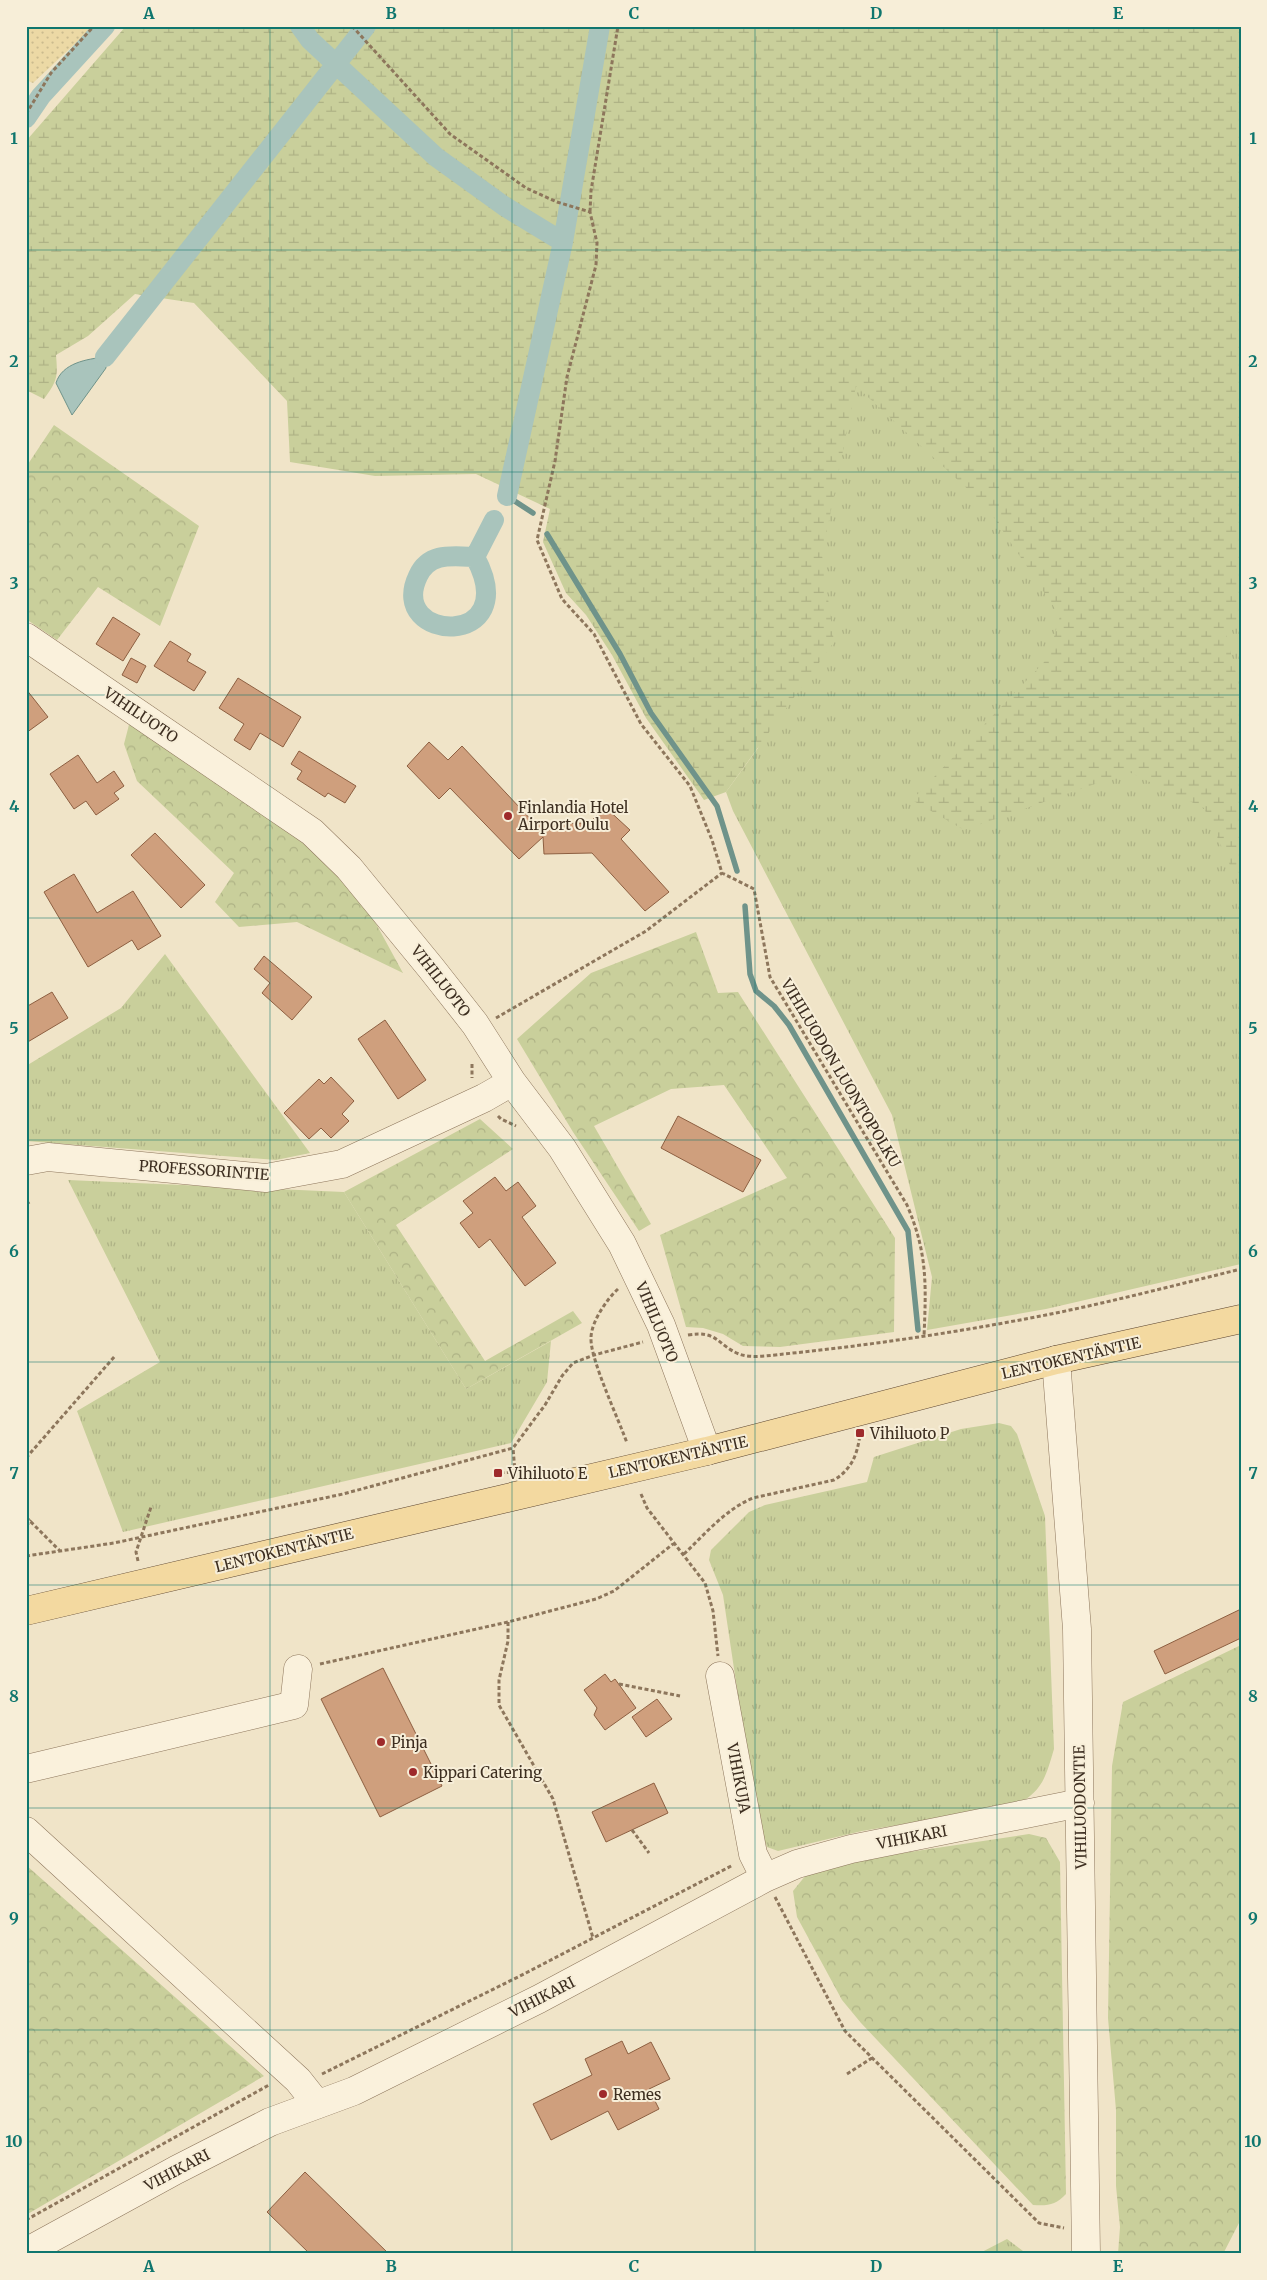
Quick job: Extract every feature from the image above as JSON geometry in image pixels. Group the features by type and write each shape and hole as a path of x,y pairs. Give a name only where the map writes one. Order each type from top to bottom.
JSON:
{"main road":[{"name":"LENTOKENTÄNTIE","path":"26,1610 707,1451 1056,1360 1241,1319"}],"street":[{"name":"VIHILUOTO","path":"26,637 312,832 349,868 475,1024 512,1082 562,1148 622,1244 661,1325 707,1451"},
{"name":"PROFESSORINTIE","path":"26,1161 48,1157 266,1178 342,1164 484,1098 512,1082"},
{"name":"VIHILUODONTIE","path":"1056,1360 1077,1629 1086,2244"},
{"path":"26,1769 294,1705 298,1669"},
{"name":"VIHIKUJA","path":"720,1676 759,1866"},
{"name":"VIHIKARI","path":"26,2252 176,2170 270,2122 354,2091 539,1999 759,1866 797,1864 851,1849 1080,1804"},
{"path":"26,1831 298,2080 317,2104"}],"path":[{"path":"26,114 51,73 94,26"},
{"path":"493,1020 646,931 722,873 712,840 690,786 641,724 594,634 562,599 537,540 555,461 567,377 596,266 597,243 590,212 618,26"},
{"path":"353,27 450,134 526,188 557,202 590,212"},
{"name":"VIHILUODON LUONTOPOLKU","path":"722,873 754,889 770,977 907,1205 917,1230 926,1274 924,1337"},
{"path":"472,1060 472,1080 484,1098 501,1119 518,1126"},
{"path":"26,1204 30,1201"},
{"path":"26,1556 141,1537 343,1494 513,1448 545,1405 562,1376 573,1364 594,1355 665,1338 701,1333 718,1339 739,1354 758,1356 924,1337 1047,1315 1241,1269"},
{"path":"622,1286 605,1301 590,1337 594,1355 627,1443"},
{"path":"26,1458 115,1356"},
{"path":"684,1554 728,1513 742,1503 753,1498 834,1480 844,1474 857,1455 860,1433 855,1412"},
{"path":"641,1494 646,1508 702,1578 710,1594 720,1676"},
{"path":"143,1584 136,1552 151,1507"},
{"path":"26,1517 60,1551"},
{"path":"26,1526 31,1520"},
{"path":"298,1669 508,1622 596,1599 614,1591 673,1544"},
{"path":"508,1622 508,1641 499,1680 499,1704 553,1799 593,1938"},
{"path":"619,1684 680,1696"},
{"path":"632,1830 649,1853"},
{"path":"26,2220 267,2086 318,2077 593,1938 759,1866 845,2031 1039,2223 1086,2244"},
{"path":"847,2074 872,2058"}],"green space":[{"path":"126,26 1241,26 1241,623 1224,626 1241,693 1241,874 1234,874 1204,808 1129,772 964,830 912,800 1048,658 1060,616 986,506 856,386 822,555 834,642 726,792 704,800 646,718 612,655 586,615 566,593 543,542 550,509 476,474 375,476 290,462 287,401 194,303 135,294 88,336 56,355 56,379 44,399 26,390 26,141"},
{"path":"901,26 1241,26 1241,1264 1046,1309 927,1330 932,1277 892,1115 733,811 726,792 758,748"},
{"path":"54,425 199,526 160,626 98,587 57,640 26,619 26,467"},
{"path":"130,721 305,840 362,898 403,973 297,922 239,927 215,902 234,873 137,781 124,744"},
{"path":"696,932 718,993 738,992 895,1238 894,1332 780,1347 743,1346 723,1334 703,1328 686,1327 660,1235 787,1178 724,1085 671,1089 594,1126 651,1224 639,1231 573,1132 517,1039 591,973"},
{"path":"165,954 310,1153 276,1160 26,1141 26,1066 121,1008"},
{"path":"480,1119 513,1149 396,1225 485,1361 573,1311 582,1323 466,1389 344,1192"},
{"path":"68,1180 344,1192 466,1389 551,1341 547,1382 511,1443 123,1532 77,1411 160,1362"},
{"path":"999,1423 1011,1426 1017,1434 1045,1516 1054,1749 1046,1775 1032,1794 1016,1805 862,1831 778,1851 767,1847 756,1816 723,1595 709,1560 711,1550 749,1512 765,1505 867,1482 874,1457 961,1429"},
{"path":"1241,1645 1241,2224 1239,2223 1223,2254 1118,2254 1120,2227 1116,2186 1116,2110 1108,2018 1112,1766 1123,1702"},
{"path":"1029,1834 1046,1838 1060,1862 1066,2194 1055,2203 1043,2205 1033,2205 861,2023 842,2000 797,1917 793,1891 806,1875 863,1859"},
{"path":"26,1865 264,2076 26,2215"},
{"path":"1007,2239 1027,2254 978,2254"}],"sand":[{"path":"26,26 94,26 33,83 26,80"}],"water":[{"path":"105,357 106,368 72,415 56,383 59,376 76,363"}],"building":[{"path":"113,617 140,634 123,661 96,644"},
{"path":"170,641 191,654 187,661 206,672 194,691 154,666"},
{"path":"131,658 146,666 137,683 122,675"},
{"path":"238,678 301,717 283,747 260,733 250,750 234,740 244,724 219,708"},
{"path":"26,689 48,717 26,733"},
{"path":"429,742 448,760 462,746 535,824 589,823 605,807 630,830 621,839 669,892 645,911 592,853 544,854 543,837 519,859 450,788 439,799 407,766"},
{"path":"299,751 356,786 345,803 328,793 325,797 297,779 302,771 291,764"},
{"path":"78,755 97,783 114,771 124,786 114,793 119,799 96,815 86,801 74,809 50,774"},
{"path":"155,833 205,885 181,908 131,855"},
{"path":"74,874 97,913 133,891 161,936 138,950 132,940 88,967 44,892"},
{"path":"264,956 312,997 292,1020 262,993 270,983 254,969"},
{"path":"52,992 68,1018 26,1043 26,1007"},
{"path":"385,1020 426,1080 398,1099 358,1039"},
{"path":"331,1077 354,1101 342,1114 349,1121 331,1138 321,1128 309,1139 284,1113 319,1079 324,1084"},
{"path":"678,1116 761,1160 743,1192 661,1148"},
{"path":"495,1177 506,1191 518,1182 536,1206 522,1217 556,1263 525,1286 490,1239 479,1248 460,1223 473,1213 463,1201"},
{"path":"1241,1609 1241,1638 1165,1674 1154,1651"},
{"name":"Pinja","path":"383,1668 442,1786 380,1817 321,1699"},
{"path":"605,1674 611,1682 615,1679 636,1708 605,1730 594,1715 597,1708 584,1690"},
{"path":"657,1699 672,1719 646,1737 632,1717"},
{"path":"654,1783 668,1813 606,1842 592,1812"},
{"name":"Remes","path":"622,2041 628,2054 651,2042 670,2079 649,2089 659,2109 618,2130 608,2111 551,2140 533,2104 592,2075 585,2059"},
{"path":"305,2172 389,2254 310,2254 267,2212"}],"waterway":[{"path":"26,118 41,96 105,26"},
{"path":"300,26 310,40 436,157 504,206 563,242"},
{"path":"105,357 366,26"},
{"path":"507,496 563,242 600,26"},
{"path":"507,496 533,513"},
{"path":"475,557 486,587 483,609 470,622 453,626 435,624 420,614 413,598 418,576 423,568 428,563 442,557 475,557 494,520"},
{"path":"547,534 620,654 651,713 717,806 737,871"},
{"path":"745,906 750,974 756,991 774,1006 789,1025 908,1231 918,1330"}],"place":[{"name":"Finlandia Hotel Airport Oulu","path":"508,816"},
{"name":"Vihiluoto P","path":"860,1433"},
{"name":"Vihiluoto E","path":"498,1473"},
{"name":"Pinja","path":"381,1742"},
{"name":"Kippari Catering","path":"413,1772"},
{"name":"Remes","path":"603,2094"}]}
